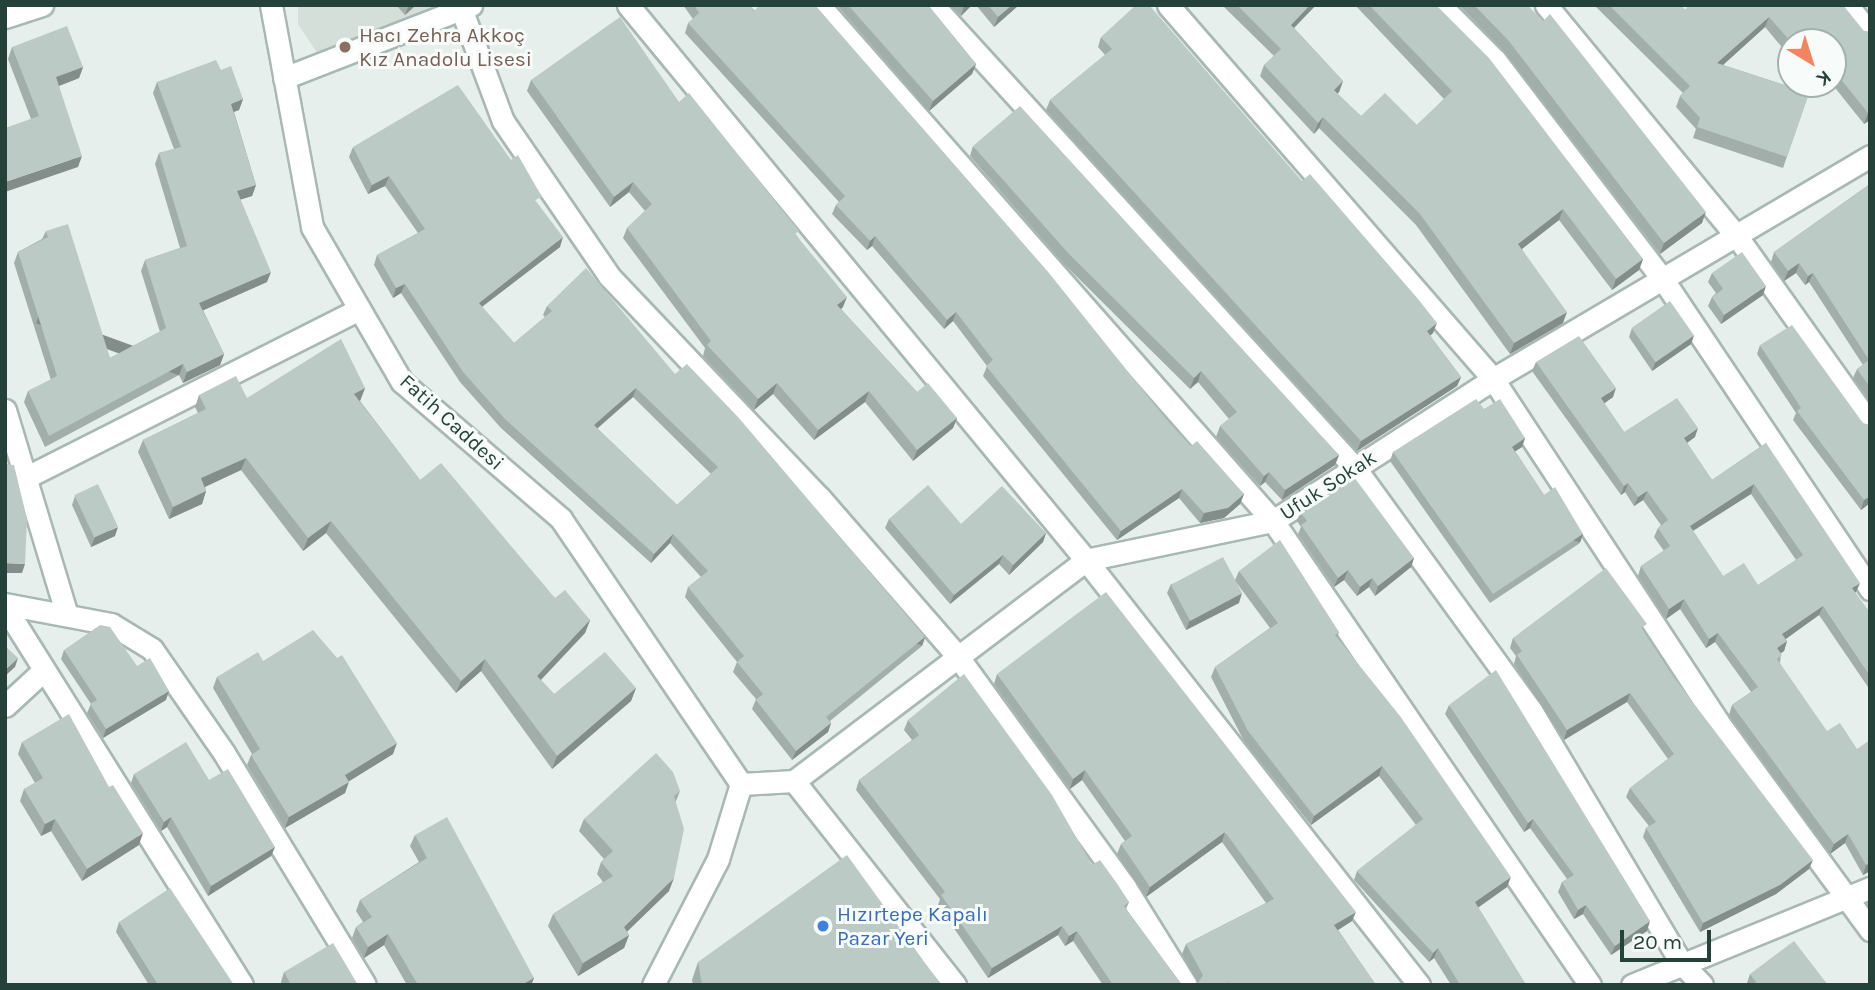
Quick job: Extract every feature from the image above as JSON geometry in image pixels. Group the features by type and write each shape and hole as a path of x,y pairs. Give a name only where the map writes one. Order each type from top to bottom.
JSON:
{"street":[{"path":"5,17 42,5"},
{"name":"Fatih Caddesi","path":"271,5 313,227 402,382 561,519 741,785"},
{"path":"628,5 1086,560 1419,985"},
{"path":"818,5 1273,521 1590,985"},
{"path":"933,5 1355,468 1531,710 1682,964 1702,985"},
{"path":"1168,5 1493,379 1718,722 1846,901 1870,930"},
{"path":"1440,5 1495,61 1664,281 1870,589"},
{"path":"1546,5 1738,238 1870,424"},
{"path":"1847,5 1870,33"},
{"path":"284,78 467,8 503,121 609,276 958,657 1125,887 1186,985"},
{"name":"Ufuk Sokak","path":"794,781 1086,560 1273,521 1493,379 1738,238 1870,156"},
{"path":"29,475 359,309"},
{"path":"5,410 29,475 67,615"},
{"path":"5,605 111,624 152,649 224,753 365,985"},
{"path":"5,605 242,985"},
{"path":"5,706 44,670"},
{"path":"653,985 718,859 741,785 794,781 955,985"},
{"path":"1632,985 1846,901 1870,888"}],"shaded area":[{"name":"Hacı Zehra Akkoç Kız Anadolu Lisesi","path":"298,5 451,5 328,69 298,24"}],"building":[{"path":"694,5 749,5 754,11 760,5 815,5 1049,273 1165,418 1191,446 1197,441 1244,494 1228,508 1204,513 1182,489 1121,531 986,366 993,360 956,312 947,320 875,236 870,241 836,205 845,196 688,23 699,13"},
{"path":"848,5 928,5 976,64 933,101"},
{"path":"988,5 1012,5 998,17"},
{"path":"1136,5 1149,5 1302,181 1310,174 1437,323 1427,331 1461,377 1361,441 1050,100 1112,49 1101,37"},
{"path":"1237,5 1310,5 1291,25 1343,81 1334,90 1361,116 1385,93 1417,125 1452,91 1369,5 1436,5 1489,58 1643,259 1616,279 1563,209 1518,244 1567,312 1514,343 1420,214 1323,117 1318,123 1264,65 1281,49"},
{"path":"1474,5 1527,5 1543,21 1550,14 1706,212 1664,243 1508,40"},
{"path":"1609,5 1680,5 1685,10 1690,5 1843,5 1864,31 1870,32 1868,113 1847,87 1847,28 1779,28 1769,17 1717,63 1777,83 1777,98 1807,98 1787,157 1697,127 1700,118 1680,96 1690,86"},
{"path":"620,17 679,102 689,93 799,231 795,234 847,297 837,305 917,392 928,383 957,418 917,450 869,391 818,430 777,383 758,399 707,345 711,341 627,228 652,204 633,182 614,197 531,80"},
{"path":"67,26 83,67 56,77 82,156 5,182 5,128 39,116 12,47"},
{"path":"216,60 221,70 231,66 243,99 231,104 256,185 237,191 271,272 199,303 224,354 187,372 183,364 49,436 28,391 57,376 18,252 48,237 46,231 68,224 110,358 166,328 145,260 187,246 159,153 181,147 157,82"},
{"path":"458,85 511,160 518,155 542,197 535,200 563,237 479,303 514,343 552,311 547,306 586,268 675,374 687,364 738,417 925,637 826,717 831,723 796,751 756,700 763,694 737,662 744,656 688,587 708,571 673,534 654,554 505,419 463,372 405,284 396,288 377,255 425,229 389,176 372,185 353,147","holes":["636,388 718,467 677,505 594,425"]},
{"path":"1020,106 1339,455 1285,490 1269,472 1264,476 1220,426 1237,412 1201,371 1194,378 1069,254 973,146"},
{"path":"1870,184 1870,387 1857,369 1869,360 1813,273 1808,276 1799,263 1788,271 1774,252"},
{"path":"1742,252 1766,286 1724,315 1712,297 1723,289 1712,273"},
{"path":"1670,301 1694,335 1656,362 1631,328"},
{"path":"1792,325 1863,423 1870,425 1870,496 1864,500 1797,411 1801,408 1760,345"},
{"path":"1579,336 1616,388 1601,398 1624,432 1677,398 1698,428 1684,438 1712,480 1766,443 1860,583 1852,588 1870,613 1870,676 1823,606 1782,634 1787,641 1777,648 1782,655 1777,659 1827,731 1840,723 1857,749 1870,740 1870,863 1866,865 1848,834 1834,844 1732,705 1758,687 1718,633 1709,639 1684,599 1669,609 1641,566 1670,546 1658,528 1668,520 1647,491 1638,497 1628,483 1624,486 1536,362","holes":["1754,484 1803,555 1758,585 1744,563 1723,576 1690,526"]},
{"path":"341,339 365,388 354,394 420,480 441,463 555,598 565,590 590,620 537,676 554,694 605,652 636,688 557,756 485,659 461,681 331,521 308,538 246,458 201,478 206,491 173,507 143,440 206,409 199,395 236,376 247,398"},
{"path":"1476,399 1484,409 1500,399 1525,438 1512,447 1544,495 1555,487 1583,534 1493,594 1393,452"},
{"path":"5,464 14,465 27,519 25,564 5,563"},
{"path":"1354,477 1414,558 1378,586 1372,578 1360,587 1348,570 1338,578 1301,525 1307,521 1300,512"},
{"path":"98,484 118,527 94,538 74,495"},
{"path":"928,485 961,524 1002,486 1046,533 1013,565 1003,555 954,595 889,519"},
{"path":"1280,540 1339,632 1335,635 1400,716 1511,877 1475,902 1526,985 1460,985 1438,948 1433,953 1357,871 1423,819 1382,766 1314,816 1248,731 1215,667 1278,623 1239,571"},
{"path":"1223,557 1242,593 1190,621 1171,585"},
{"path":"1606,568 1647,624 1641,628 1666,667 1813,860 1780,885 1703,923 1646,828 1656,822 1630,788 1674,754 1630,693 1567,730 1517,655 1522,651 1513,638"},
{"path":"1106,592 1356,912 1334,925 1376,985 1229,985 1228,982 1223,985 1197,985 1203,975 1186,944 1274,899 1225,832 1150,887 1121,844 1132,836 1085,770 1073,779 997,674"},
{"path":"100,625 110,627 137,666 150,658 169,691 106,729 90,704 97,700 64,650"},
{"path":"313,630 337,658 342,655 397,743 345,775 349,782 289,817 251,755 260,749 217,677 258,652 263,661"},
{"path":"5,646 18,658 5,670"},
{"path":"1496,670 1650,921 1615,946 1586,905 1578,910 1562,882 1574,875 1533,819 1528,823 1449,705"},
{"path":"964,674 1052,795 1092,865 1100,860 1118,885 1129,902 1124,906 1182,985 1113,985 1077,931 1069,936 1062,926 992,968 941,895 945,892 859,780 919,735 908,720"},
{"path":"69,714 109,787 113,785 143,833 87,869 55,819 45,824 24,789 43,778 22,742"},
{"path":"186,742 209,780 228,769 275,847 211,886 171,817 164,822 134,774"},
{"path":"656,753 673,772 680,791 674,796 684,829 674,878 624,927 629,935 583,963 553,914 613,876 601,862 613,851 584,819"},
{"path":"447,817 534,978 521,985 418,985 388,934 368,947 356,927 372,917 360,900 427,858 415,835"},
{"name":"Hızırtepe Kapalı Pazar Yeri","path":"847,855 941,985 702,985 698,962"},
{"path":"170,888 234,985 158,985 119,922"},
{"path":"1794,941 1828,985 1758,985 1750,974"},
{"path":"333,943 358,985 291,985 284,972"}],"place":[{"name":"Hacı Zehra Akkoç Kız Anadolu Lisesi","path":"345,47"},
{"name":"Hızırtepe Kapalı Pazar Yeri","path":"823,926"}]}
